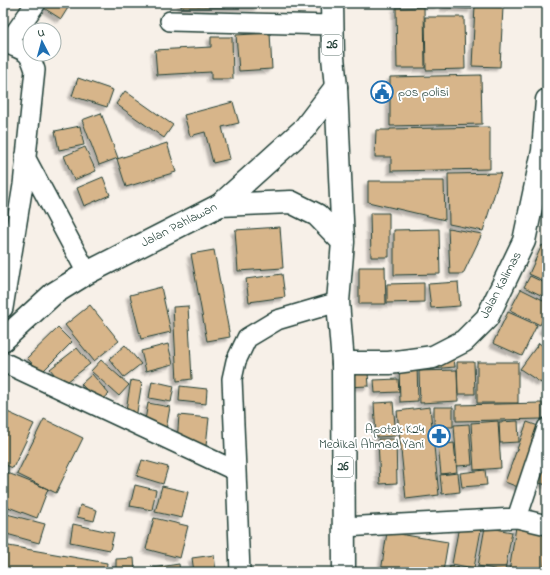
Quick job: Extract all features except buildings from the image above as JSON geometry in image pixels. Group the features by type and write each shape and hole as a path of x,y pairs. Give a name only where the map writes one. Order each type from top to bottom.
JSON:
{"main road":[{"name":"26","path":"332,3 332,57 336,86 343,242 338,302 343,363 344,572"},
{"name":"Jalan Pahlawan","path":"9,334 53,294 87,273 220,205 304,129 336,86"},
{"name":"Jalan Kalimas","path":"343,363 389,362 433,357 464,341 487,318 524,241 543,151 547,100"},
{"path":"220,205 291,202 317,215 343,242"}],"street":[{"path":"9,334 3,309 22,185 35,70 31,58 25,51 5,43 36,3"},
{"path":"170,21 332,25"},
{"path":"25,157 87,273"},
{"path":"240,572 232,379 236,361 247,338 277,320 338,302"},
{"path":"3,362 236,471"},
{"path":"517,518 547,428"},
{"path":"343,527 517,518 547,525"}],"place":[{"name":"pos polisi","path":"382,92"},
{"name":"Apotek K24 Medikal Ahmad Yani","path":"439,436"}]}
